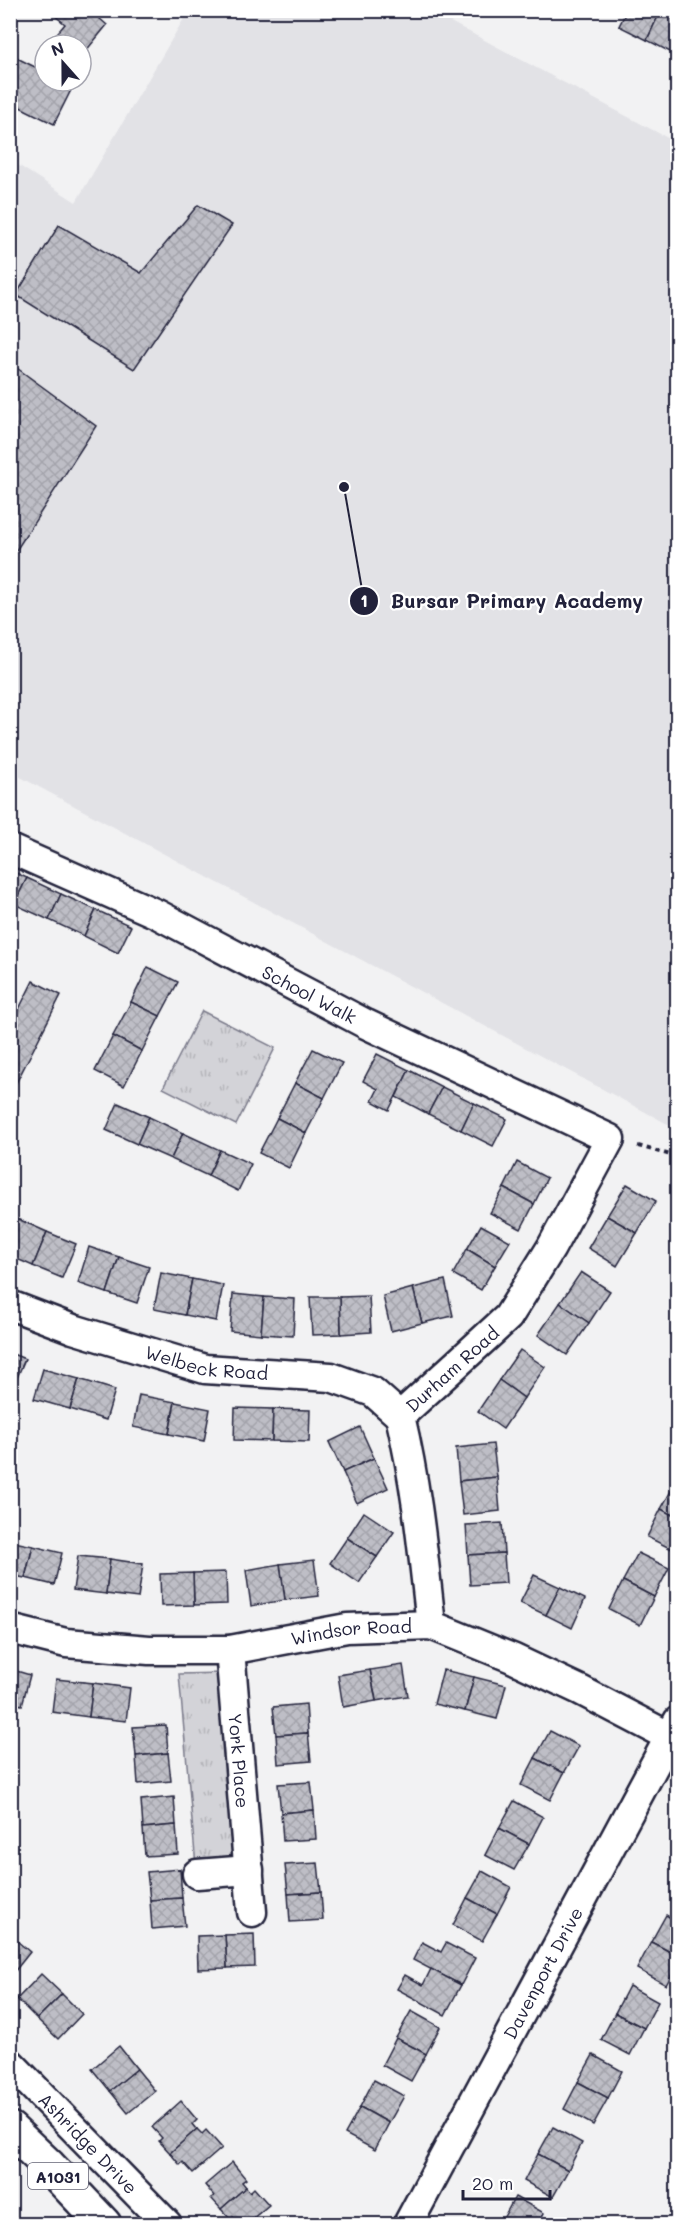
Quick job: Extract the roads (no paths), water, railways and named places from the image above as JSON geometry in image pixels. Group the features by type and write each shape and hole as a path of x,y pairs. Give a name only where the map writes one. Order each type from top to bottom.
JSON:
{"main road":[{"name":"A1031","path":"10,2129 104,2224"}],"street":[{"name":"School Walk","path":"10,849 157,914 366,1024 610,1139"},
{"name":"Durham Road","path":"431,1625 419,1512 412,1467 399,1416 508,1317 551,1248 610,1139"},
{"name":"Welbeck Road","path":"10,1305 72,1329 205,1369 331,1377 373,1392 399,1416"},
{"name":"Windsor Road","path":"10,1629 66,1642 149,1650 230,1650 347,1628 431,1625 674,1729"},
{"name":"York Place","path":"230,1650 252,1912"},
{"name":"Davenport Drive","path":"408,2224 674,1729"},
{"path":"197,1874 249,1870"},
{"name":"Ashridge Drive","path":"10,2062 167,2224"}],"place":[{"name":"Bursar Primary Academy","path":"344,487"}]}
